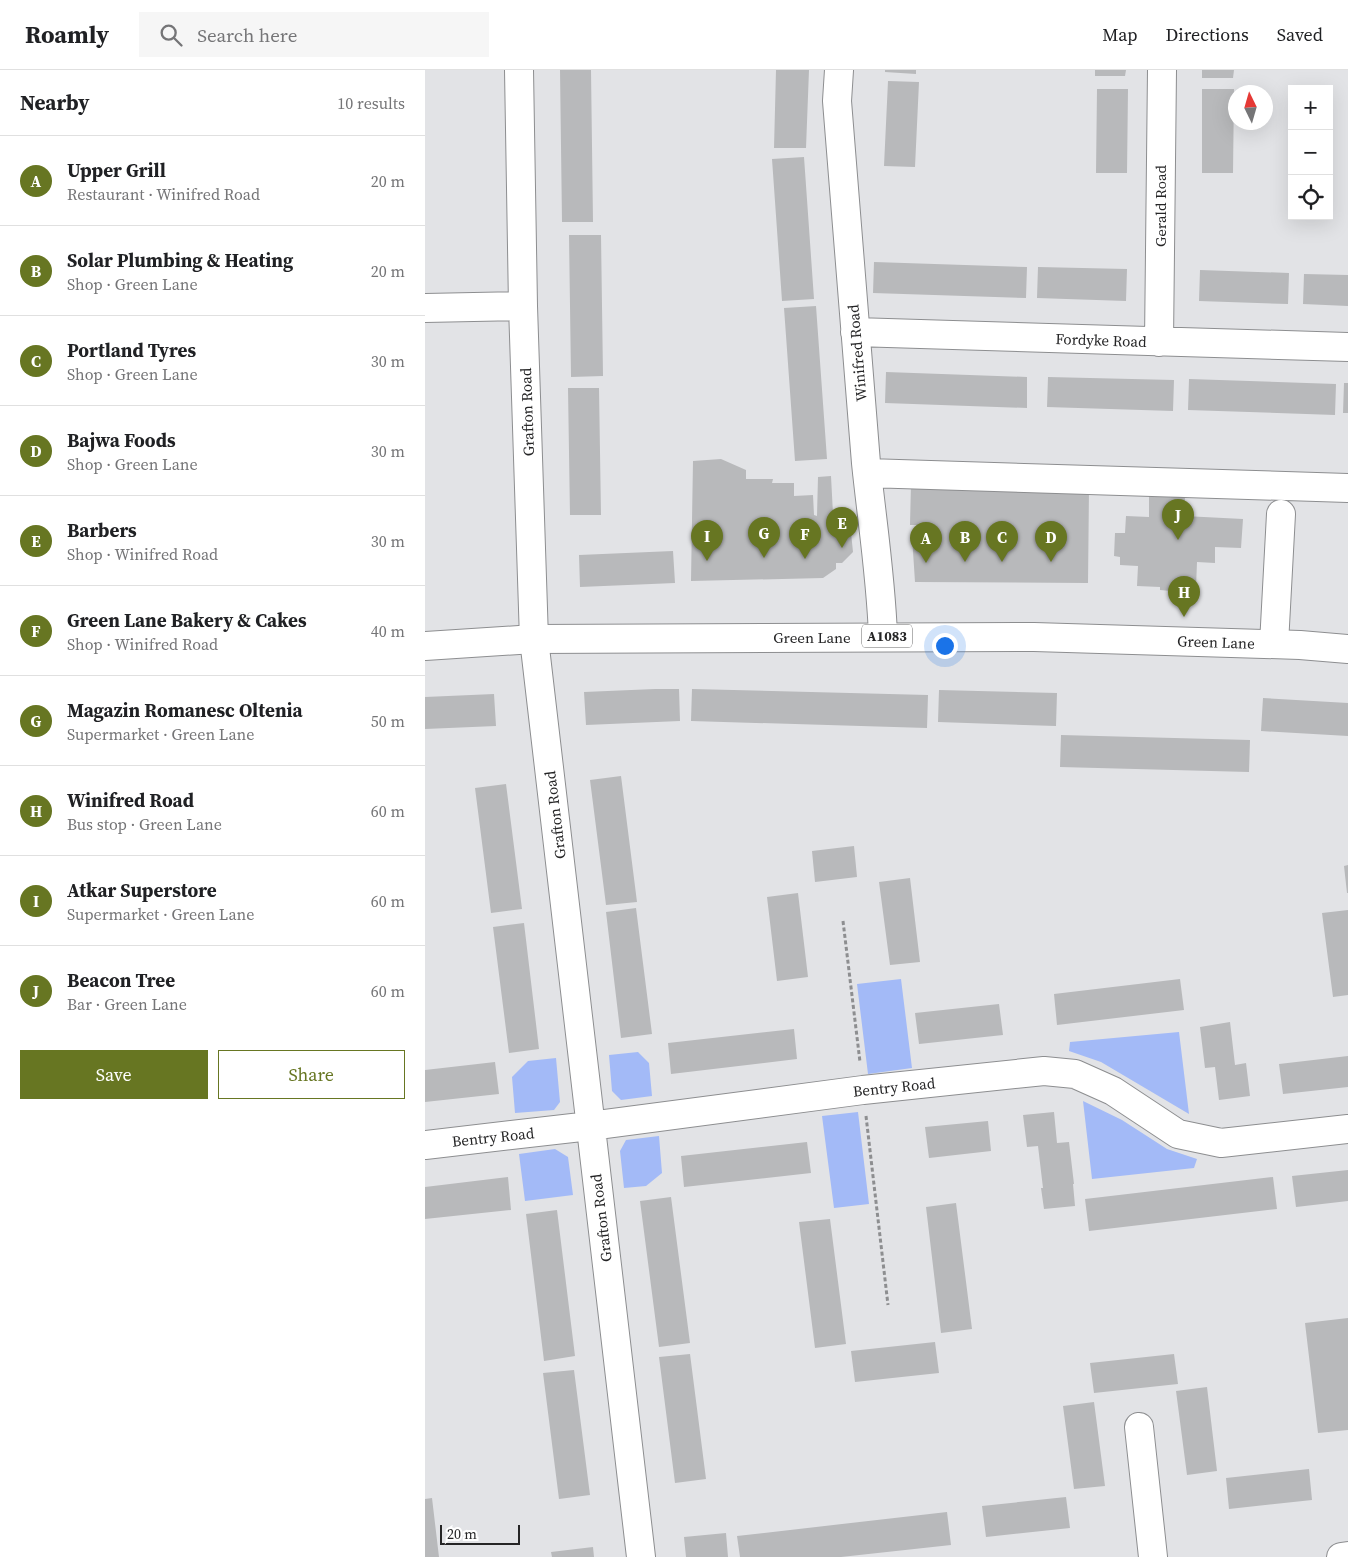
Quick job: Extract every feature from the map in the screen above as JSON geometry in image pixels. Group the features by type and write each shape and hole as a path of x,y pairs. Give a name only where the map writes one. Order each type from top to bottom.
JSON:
{"street":[{"name":"Grafton Road","path":"519,70 523,306 534,639 641,1557"},
{"name":"Winifred Road","path":"839,70 837,101 867,473 882,596 883,636"},
{"name":"Gerald Road","path":"1159,342 1162,70"},
{"path":"425,308 523,306"},
{"name":"Fordyke Road","path":"855,332 1348,347"},
{"path":"867,473 1348,488"},
{"path":"1274,644 1281,514"},
{"name":"Green Lane","path":"425,646 534,639 1034,636 1274,644 1348,649"},
{"name":"Bentry Road","path":"425,1145 591,1126 863,1090 1044,1071 1075,1074 1113,1091 1178,1134 1221,1143 1348,1129"},
{"path":"1139,1427 1153,1557"},
{"path":"1341,1557 1348,1556"}],"shaded area":[{"path":"901,979 912,1068 868,1074 857,984"},
{"path":"1179,1032 1189,1114 1101,1062 1069,1051 1070,1042"},
{"path":"638,1052 649,1063 652,1096 621,1100 612,1091 609,1055"},
{"path":"556,1058 560,1102 554,1110 515,1113 512,1077 528,1061"},
{"path":"1083,1101 1122,1120 1167,1149 1197,1159 1194,1168 1092,1179"},
{"path":"858,1112 869,1204 834,1208 822,1116"},
{"path":"659,1136 662,1173 646,1186 624,1188 620,1151 626,1140"},
{"path":"555,1149 568,1157 573,1195 525,1201 519,1154"}],"building":[{"path":"560,70 591,70 593,222 562,222"},
{"path":"776,70 809,70 806,148 774,148"},
{"path":"885,70 916,70 916,74 885,72"},
{"path":"1095,70 1126,70 1125,76 1095,76"},
{"path":"1202,70 1234,70 1233,78 1202,78"},
{"path":"888,81 919,82 915,167 884,166"},
{"path":"1097,89 1128,89 1127,173 1096,173"},
{"path":"1202,89 1228,89 1228,130 1234,130 1233,173 1202,173"},
{"path":"804,157 814,299 782,301 772,159"},
{"path":"569,235 601,235 603,376 571,377"},
{"path":"874,262 1027,267 1026,298 873,293"},
{"path":"1038,267 1127,269 1126,301 1037,298"},
{"path":"1200,270 1289,273 1288,304 1199,301"},
{"path":"1304,274 1348,275 1348,306 1303,304"},
{"path":"816,306 827,459 795,461 784,308"},
{"path":"886,372 1027,377 1027,408 885,403"},
{"path":"1048,377 1174,380 1173,411 1047,407"},
{"path":"1189,379 1336,384 1335,415 1188,410"},
{"path":"1344,383 1348,383 1348,413 1343,413"},
{"path":"568,388 599,388 601,515 570,515"},
{"path":"721,459 746,470 746,479 773,479 772,483 794,483 794,496 813,495 814,515 817,516 818,477 831,476 833,514 849,513 853,552 842,563 836,563 836,569 823,578 691,581 693,461"},
{"path":"911,484 1089,489 1088,583 915,582 912,536 923,537 923,525 910,525"},
{"path":"1149,495 1185,497 1184,516 1243,519 1241,548 1215,547 1215,563 1197,562 1196,588 1171,587 1171,591 1160,590 1160,587 1137,586 1138,566 1120,565 1120,557 1114,556 1115,533 1125,533 1126,516 1149,517"},
{"path":"673,551 675,583 580,587 579,555"},
{"path":"679,689 680,721 586,725 584,692"},
{"path":"692,689 928,695 927,728 691,721"},
{"path":"939,690 1057,693 1056,726 938,722"},
{"path":"494,694 496,726 425,729 425,697"},
{"path":"1263,698 1348,703 1348,736 1261,731"},
{"path":"1061,735 1250,740 1249,772 1060,767"},
{"path":"621,776 637,902 606,905 590,780"},
{"path":"506,784 522,909 491,913 475,788"},
{"path":"854,846 857,877 815,882 812,851"},
{"path":"1348,865 1348,893 1347,893 1344,866"},
{"path":"910,878 920,962 890,965 879,882"},
{"path":"798,893 808,977 777,981 767,897"},
{"path":"636,908 652,1034 621,1038 606,912"},
{"path":"1348,910 1348,995 1333,997 1322,913"},
{"path":"524,923 539,1049 509,1053 493,927"},
{"path":"1180,979 1184,1010 1057,1025 1054,994"},
{"path":"999,1004 1003,1035 919,1044 915,1013"},
{"path":"1230,1022 1235,1065 1246,1063 1250,1096 1219,1100 1215,1067 1205,1068 1200,1027"},
{"path":"794,1029 797,1059 671,1074 668,1043"},
{"path":"1348,1056 1348,1087 1283,1094 1279,1064"},
{"path":"495,1062 499,1094 425,1102 425,1070"},
{"path":"1054,1112 1057,1143 1069,1142 1075,1206 1044,1209 1038,1146 1027,1147 1023,1115"},
{"path":"988,1121 991,1151 929,1158 925,1127"},
{"path":"807,1142 811,1173 684,1187 681,1156"},
{"path":"1348,1170 1348,1201 1296,1207 1292,1176"},
{"path":"508,1177 511,1210 425,1219 425,1187"},
{"path":"1273,1177 1277,1209 1089,1231 1085,1199"},
{"path":"671,1197 690,1343 659,1347 640,1201"},
{"path":"956,1203 972,1329 941,1333 926,1207"},
{"path":"557,1210 575,1356 544,1361 526,1214"},
{"path":"830,1219 846,1344 815,1348 799,1222"},
{"path":"1348,1318 1348,1430 1318,1433 1305,1323"},
{"path":"935,1342 939,1373 855,1382 851,1351"},
{"path":"690,1354 706,1479 675,1483 659,1357"},
{"path":"1174,1354 1178,1384 1094,1393 1090,1363"},
{"path":"574,1370 590,1495 559,1499 543,1373"},
{"path":"1207,1387 1217,1471 1187,1475 1176,1391"},
{"path":"1094,1402 1105,1486 1074,1489 1063,1406"},
{"path":"1309,1469 1312,1500 1229,1509 1226,1478"},
{"path":"1066,1497 1070,1528 986,1537 982,1506"},
{"path":"432,1498 439,1557 425,1557 425,1499"},
{"path":"947,1512 951,1545 841,1557 740,1557 737,1536"},
{"path":"726,1533 728,1557 686,1557 684,1537"},
{"path":"593,1547 594,1557 552,1557 551,1552"}],"place":[{"name":"Beacon Tree","path":"1178,540"},
{"name":"Barbers","path":"842,548"},
{"name":"Magazin Romanesc Oltenia","path":"764,558"},
{"name":"Green Lane Bakery & Cakes","path":"805,559"},
{"name":"Atkar Superstore","path":"707,561"},
{"name":"Solar Plumbing & Heating","path":"965,562"},
{"name":"Portland Tyres","path":"1002,562"},
{"name":"Bajwa Foods","path":"1051,562"},
{"name":"Upper Grill","path":"926,563"},
{"name":"Winifred Road","path":"1184,617"}]}
